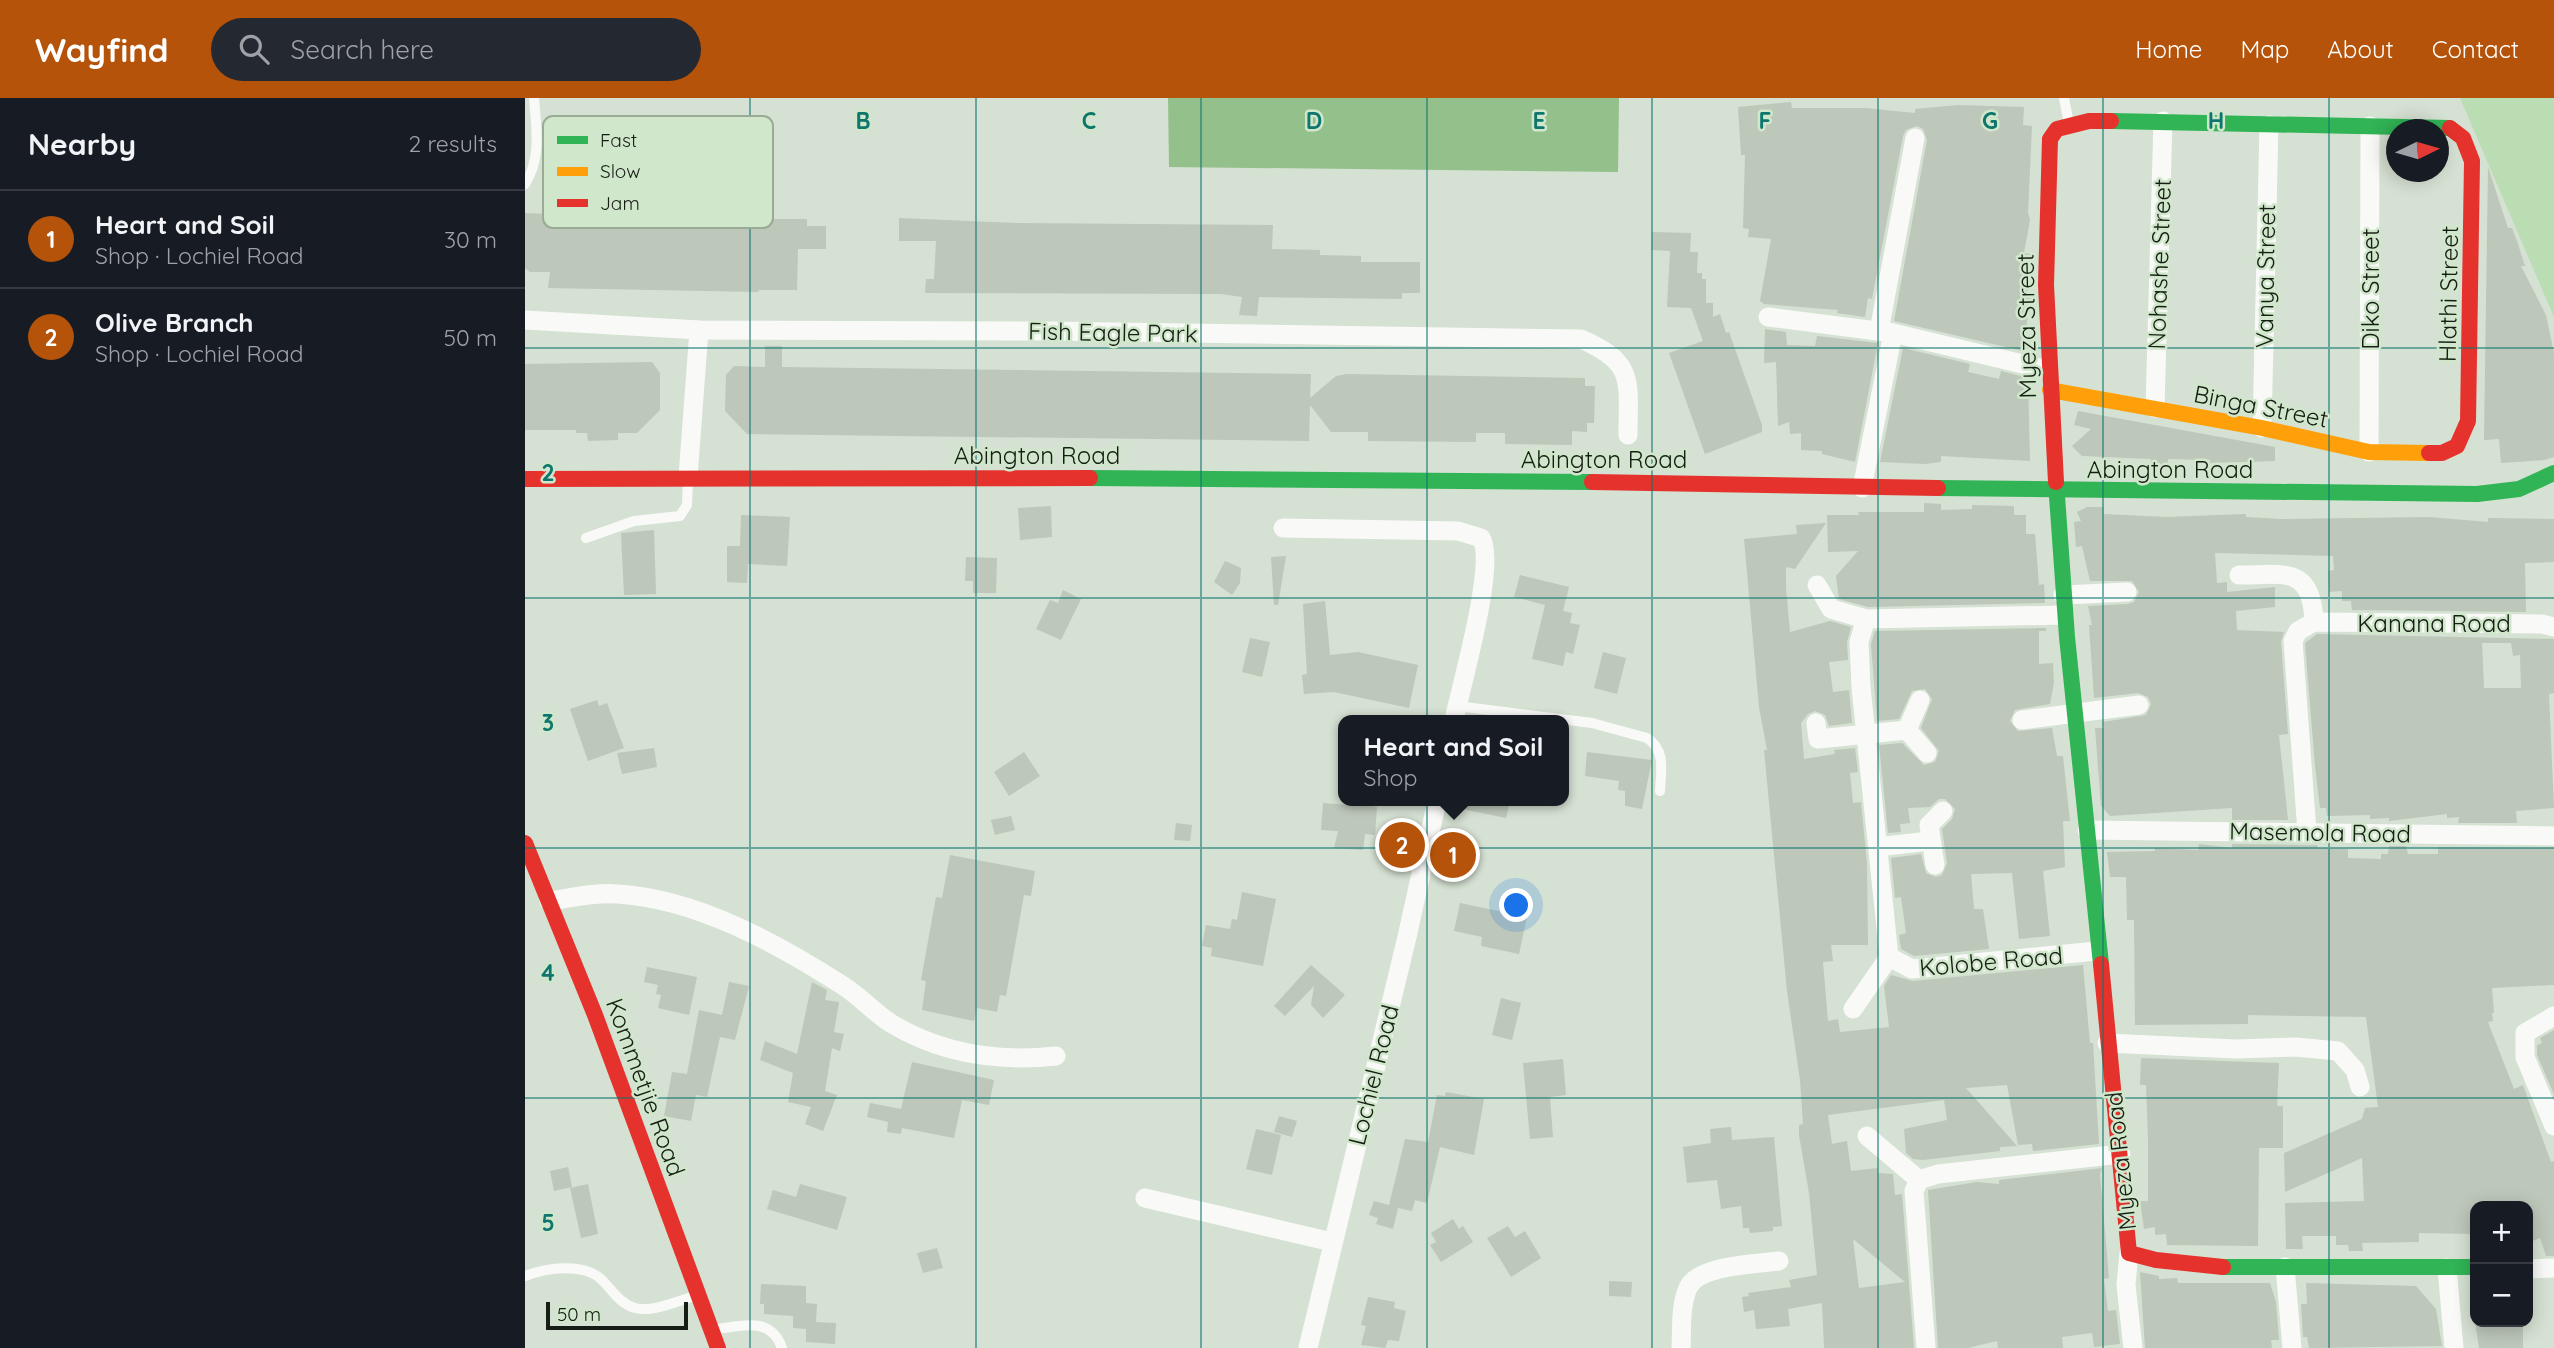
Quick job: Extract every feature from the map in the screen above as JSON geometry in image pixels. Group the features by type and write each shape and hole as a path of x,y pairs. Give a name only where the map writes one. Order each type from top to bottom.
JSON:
{"street":[{"path":"2069,124 2089,121 2162,121 2370,127"},
{"name":"Nohashe Street","path":"2155,408 2162,121"},
{"name":"Myeza Street","path":"2055,491 2048,370 2048,159 2050,139 2057,129 2069,124"},
{"name":"Vanya Street","path":"2262,428 2269,125"},
{"name":"Hlathi Street","path":"2370,127 2442,127 2460,135 2468,143 2472,161 2468,421 2461,444"},
{"name":"Diko Street","path":"2369,452 2370,127"},
{"path":"1862,488 1915,138"},
{"path":"1768,317 1886,332 2048,370"},
{"name":"Fish Eagle Park","path":"525,320 699,330 1048,331 1581,339 1610,352 1623,366 1628,391 1628,435"},
{"path":"688,477 699,330"},
{"name":"Binga Street","path":"2050,390 2262,428 2369,452 2442,453 2461,444"},
{"name":"Abington Road","path":"525,479 688,477 1718,482 1862,488 2477,494 2519,489 2554,473"},
{"name":"Myeza Road","path":"2055,491 2097,951 2121,1154 2129,1253 2185,1264 2470,1267"},
{"path":"1283,528 1458,531 1481,538 1487,556 1456,713"},
{"path":"2239,575 2291,575 2301,579 2313,601 2314,622 2298,631 2293,641 2307,832"},
{"path":"1817,585 1831,608 1839,613 1866,619 2064,605 2127,592"},
{"name":"Kolobe Road","path":"1853,1010 1889,957 1866,733 1860,642 1866,619"},
{"name":"Kanana Road","path":"2314,622 2542,624 2554,627"},
{"path":"1907,730 1920,700"},
{"path":"2022,720 2139,705"},
{"path":"1817,737 1907,730"},
{"path":"1907,730 1927,753"},
{"name":"Lochiel Road","path":"1308,1348 1436,806"},
{"path":"1935,865 1929,825 1943,811"},
{"name":"Masemola Road","path":"2087,830 2554,836"},
{"path":"1878,847 1930,841"},
{"name":"Kommetjie Road","path":"525,843 595,1015 718,1348"},
{"path":"549,901 616,893 655,899 708,915 749,934 844,986 893,1024 932,1043 997,1058 1056,1056"},
{"name":"Kolobe Road","path":"1889,957 1912,970 2097,951"},
{"path":"2554,1016 2525,1033 2523,1049 2554,1126"},
{"path":"2107,1043 2338,1051 2355,1070 2360,1087"},
{"path":"1867,1136 1919,1180"},
{"path":"1926,1348 1914,1191 1919,1180 1937,1174 2121,1154"},
{"path":"1145,1198 1332,1242"},
{"path":"2129,1253 2126,1285 2133,1348"},
{"path":"1681,1348 1684,1304 1688,1287 1695,1279 1725,1268 1779,1261"},
{"path":"2285,1267 2292,1348"},
{"path":"2447,1268 2454,1348"},
{"path":"2533,1269 2554,1268"}],"lane":[{"path":"525,184 533,171 537,145 534,98"},
{"path":"2064,98 2069,124"},
{"path":"586,538 634,521 680,516 687,505 688,477"},
{"path":"1456,713 1483,715"},
{"path":"1569,721 1592,723 1647,738 1655,743 1662,757 1660,791"},
{"path":"525,1276 555,1269 586,1270 602,1279 628,1305 640,1309 699,1295"},
{"path":"711,1330 752,1324 766,1327 778,1336 782,1348"}],"shaded area":[{"path":"1168,98 1619,98 1618,172 1169,167"},
{"path":"2460,98 2554,98 2554,317"}],"building":[{"path":"1791,102 1792,108 1865,108 1915,113 1915,109 1958,105 2024,107 2023,125 2032,126 2028,212 2030,220 2024,253 2030,254 2027,293 2031,293 2023,351 1894,321 1927,140 1923,129 1917,126 1906,130 1903,136 1872,299 1868,298 1865,317 1837,313 1838,310 1764,304 1760,301 1771,239 1748,237 1749,229 1743,228 1745,155 1741,155 1738,107"},
{"path":"2488,167 2508,228 2512,228 2517,241 2525,266 2521,266 2546,315 2554,353 2554,457 2544,460 2501,463 2499,439 2484,440"},
{"path":"525,213 543,214 543,228 773,228 773,219 807,219 807,226 826,226 826,249 798,249 797,290 758,292 548,288 550,272 530,272 525,268"},
{"path":"899,218 1015,223 1273,225 1272,249 1320,250 1320,255 1361,256 1361,262 1420,262 1420,293 1402,293 1402,299 1259,297 1257,316 1239,315 1242,297 1221,294 925,293 926,279 934,279 936,241 899,241"},
{"path":"1652,232 1691,233 1690,252 1698,252 1697,273 1702,273 1702,279 1706,279 1706,303 1713,303 1713,317 1720,314 1726,333 1729,332 1762,425 1762,432 1705,454 1669,353 1703,341 1691,308 1667,307 1670,251 1651,250"},
{"path":"1765,329 1786,332 1787,345 1815,346 1817,336 1878,343 1855,462 1822,454 1822,451 1801,450 1801,433 1790,434 1789,422 1778,426 1776,362 1764,363"},
{"path":"765,346 782,346 782,367 1311,374 1310,398 1336,376 1347,374 1585,378 1585,386 1595,386 1594,423 1587,423 1587,432 1572,431 1572,445 1505,444 1505,433 1476,433 1476,442 1368,441 1368,432 1331,432 1310,405 1309,441 747,434 725,411 726,375 734,366 765,367"},
{"path":"1903,348 1970,364 1968,372 1999,379 2001,371 2028,378 2030,461 1941,456 1941,462 1925,464 1880,462"},
{"path":"652,362 660,373 660,410 637,433 618,433 618,440 588,441 587,433 576,433 576,430 525,430 525,364"},
{"path":"2078,411 2275,447 2275,461 2210,463 2210,460 2168,459 2168,469 2150,470 2151,459 2082,456 2072,446 2091,429 2074,425"},
{"path":"1924,503 1941,504 1941,510 1972,509 1972,505 2014,506 2014,515 2026,515 2026,534 2035,534 2039,585 2044,584 2045,603 1868,607 1839,599 1836,576 1858,551 1828,552 1827,515 1924,512"},
{"path":"1051,506 1052,537 1020,540 1018,508"},
{"path":"2087,507 2104,507 2104,514 2166,517 2246,514 2246,517 2281,519 2429,517 2488,522 2488,518 2554,519 2554,562 2525,563 2526,612 2352,610 2351,601 2342,601 2342,591 2329,592 2328,571 2334,570 2333,556 2215,553 2217,583 2227,582 2227,592 2275,587 2275,607 2236,611 2237,630 2284,632 2281,642 2288,734 2279,735 2288,820 2232,820 2232,808 2110,816 2101,806 2095,728 2104,728 2103,722 2146,715 2151,704 2148,697 2138,693 2094,698 2089,625 2092,625 2088,606 2128,604 2134,602 2139,592 2132,581 2090,581 2082,546 2076,547 2074,522 2081,521 2077,512"},
{"path":"741,515 790,517 787,566 748,564 747,583 727,582 727,546 740,546"},
{"path":"1826,523 1795,569 1786,567 1790,632 1830,621 1851,627 1847,642 1848,660 1829,662 1833,692 1849,690 1852,723 1829,726 1825,715 1815,711 1808,714 1801,723 1804,759 1835,754 1834,750 1855,748 1858,772 1850,773 1853,803 1861,802 1867,864 1868,945 1831,945 1833,961 1823,962 1828,1021 1838,1019 1840,1032 1889,1027 1884,986 1891,975 1913,981 2083,965 2090,1043 2093,1043 2099,1144 2033,1151 2032,1144 2018,1145 2007,1085 1966,1088 2017,1146 2000,1147 2000,1151 1923,1160 1913,1159 1906,1153 1904,1129 1947,1120 1944,1100 1828,1115 1832,1144 1847,1141 1851,1171 1878,1168 1878,1173 1893,1174 1895,1195 1902,1194 1914,1348 1824,1348 1822,1303 1788,1309 1790,1326 1756,1329 1754,1310 1744,1312 1742,1297 1749,1296 1748,1293 1791,1287 1789,1280 1817,1275 1809,1193 1799,1135 1799,1125 1803,1124 1800,1080 1787,991 1764,750 1767,750 1759,707 1744,539 1797,534 1796,525","holes":["1853,1239 1905,1282 1859,1288"]},
{"path":"654,530 656,594 624,595 621,533"},
{"path":"1286,556 1278,605 1274,605 1271,557"},
{"path":"966,557 997,558 996,593 973,593 973,581 965,581"},
{"path":"1225,561 1241,568 1240,583 1232,595 1214,582"},
{"path":"1520,575 1569,587 1563,611 1572,613 1570,623 1580,625 1573,654 1566,652 1563,666 1532,659 1545,605 1514,597"},
{"path":"1063,590 1081,599 1061,640 1036,629 1050,600 1058,603"},
{"path":"1325,601 1330,655 1358,652 1418,665 1409,708 1334,692 1304,694 1302,675 1307,674 1303,604"},
{"path":"2046,628 2046,631 2039,631 2039,664 2053,663 2054,683 2050,704 2015,710 2010,721 2018,731 2052,728 2057,756 2063,756 2070,821 2063,821 2065,867 2043,871 2050,936 2019,939 2012,873 1971,874 1974,909 1983,909 1989,949 1914,956 1901,949 1899,935 1906,933 1901,897 1895,898 1891,858 1921,854 1926,873 1936,877 1942,875 1947,863 1942,829 1952,819 1955,809 1945,799 1939,799 1930,807 1908,808 1910,823 1900,824 1901,832 1888,833 1879,745 1902,743 1924,765 1935,762 1939,751 1921,728 1932,699 1925,689 1912,691 1899,719 1877,721 1871,644 1875,631"},
{"path":"2317,634 2554,639 2554,693 2549,694 2554,808 2516,811 2517,823 2458,823 2459,817 2447,818 2447,814 2389,821 2389,818 2370,819 2370,815 2327,816 2326,808 2320,808 2305,643","holes":["2482,643 2511,643 2513,656 2520,655 2521,688 2484,688"]},
{"path":"1250,638 1270,642 1262,677 1242,672"},
{"path":"1603,652 1626,658 1617,694 1594,688"},
{"path":"597,700 599,706 607,703 624,748 588,761 570,709"},
{"path":"654,748 657,767 622,774 617,753"},
{"path":"1024,752 1040,776 1009,796 994,772"},
{"path":"1587,752 1652,760 1642,809 1625,806 1625,791 1618,790 1619,781 1585,776"},
{"path":"1323,803 1377,807 1375,835 1365,834 1363,850 1334,848 1338,831 1321,830"},
{"path":"1458,806 1509,806 1506,818"},
{"path":"1011,816 1015,830 995,835 991,820"},
{"path":"1176,823 1192,825 1190,841 1174,840"},
{"path":"2199,844 2232,848 2232,844 2317,845 2318,848 2348,849 2348,858 2381,859 2381,854 2388,854 2389,846 2406,846 2408,854 2438,854 2438,847 2554,848 2554,985 2492,988 2494,1013 2493,1021 2488,1022 2514,1089 2523,1085 2551,1162 2554,1161 2554,1256 2546,1256 2540,1238 2533,1241 2533,1201 2470,1201 2470,1234 2419,1233 2419,1242 2362,1243 2363,1251 2349,1251 2348,1245 2336,1245 2336,1236 2302,1236 2303,1249 2286,1249 2285,1203 2364,1201 2362,1158 2285,1192 2284,1153 2362,1119 2365,1108 2378,1107 2366,1017 2248,1015 2248,1024 2135,1025 2134,920 2127,920 2126,877 2110,877 2107,852 2155,851 2155,848 2198,850"},
{"path":"950,855 1035,871 1031,896 1024,895 1006,996 1000,995 997,1012 977,1008 974,1021 922,1010 926,981 921,980 936,897 942,898"},
{"path":"1242,892 1276,899 1263,966 1211,956 1212,948 1202,946 1206,925 1230,929 1232,919 1237,920"},
{"path":"1460,903 1527,917 1519,954 1481,946 1482,937 1454,931"},
{"path":"1311,965 1345,995 1323,1018 1311,1005 1314,986 1285,1016 1274,1006"},
{"path":"647,967 697,977 689,1015 658,1008 661,995 656,994 658,985 644,982"},
{"path":"729,982 749,986 735,1040 720,1037 707,1097 696,1095 691,1121 664,1116 672,1072 687,1074 699,1010 722,1015"},
{"path":"812,982 827,990 825,1000 839,1002 834,1032 844,1034 840,1051 832,1048 825,1091 837,1095 823,1131 805,1124 811,1107 788,1102 793,1073 760,1060 765,1041 797,1054"},
{"path":"1501,998 1521,1003 1512,1040 1492,1035"},
{"path":"2554,1030 2554,1094 2537,1055 2537,1045 2542,1043 2540,1038"},
{"path":"2141,1058 2279,1063 2277,1106 2283,1106 2283,1148 2259,1148 2258,1246 2167,1245 2166,1234 2155,1235 2155,1227 2144,1229 2140,1201 2148,1201 2148,1138 2146,1085 2140,1085"},
{"path":"1563,1059 1566,1095 1550,1097 1553,1137 1530,1139 1523,1063"},
{"path":"912,1062 994,1080 989,1105 962,1100 954,1138 902,1128 901,1134 887,1132 888,1122 867,1117 870,1103 901,1109"},
{"path":"1446,1092 1484,1099 1474,1155 1440,1147 1427,1203 1415,1200 1412,1211 1394,1207 1398,1208 1393,1229 1376,1224 1378,1218 1369,1215 1374,1201 1389,1205 1405,1139 1428,1142 1437,1095 1445,1096"},
{"path":"1279,1116 1297,1121 1292,1137 1274,1132"},
{"path":"1731,1127 1732,1140 1774,1137 1782,1226 1773,1227 1773,1231 1750,1233 1749,1228 1743,1228 1741,1206 1721,1209 1717,1180 1687,1183 1683,1147 1711,1143 1710,1129"},
{"path":"1256,1129 1281,1135 1272,1175 1246,1169"},
{"path":"568,1167 572,1187 554,1191 550,1171"},
{"path":"2102,1168 2100,1174 2109,1278 2104,1279 2108,1311 2116,1310 2120,1344 2094,1347 2092,1333 2062,1337 2063,1348 1998,1348 1997,1341 1968,1348 1938,1348 1928,1190 1977,1182 1999,1184 1999,1180"},
{"path":"588,1184 598,1234 581,1238 570,1188"},
{"path":"800,1184 847,1197 837,1230 767,1209 773,1190 796,1197"},
{"path":"1453,1219 1459,1229 1463,1226 1473,1242 1441,1262 1430,1245 1436,1242 1431,1233"},
{"path":"1508,1226 1515,1237 1525,1231 1541,1258 1511,1277 1487,1238"},
{"path":"937,1248 943,1268 923,1273 917,1253"},
{"path":"2140,1272 2159,1276 2159,1279 2177,1278 2178,1283 2270,1283 2276,1302 2279,1340 2271,1340 2272,1348 2145,1348"},
{"path":"1609,1281 1632,1282 1631,1297 1609,1296"},
{"path":"2306,1283 2416,1286 2436,1309 2442,1346 2309,1348 2307,1337 2303,1337 2301,1304 2307,1304"},
{"path":"761,1284 806,1286 806,1303 817,1304 816,1322 836,1323 835,1344 806,1342 806,1329 793,1328 793,1316 764,1314 764,1304 760,1304"},
{"path":"1368,1297 1395,1302 1394,1308 1406,1311 1399,1341 1388,1340 1385,1348 1361,1345 1366,1326 1361,1325"},
{"path":"2476,1327 2523,1327 2523,1348 2479,1348"}],"traffic: fast":[{"path":"2111,121 2450,128"},
{"path":"1938,488 2477,494 2519,489 2554,473"},
{"path":"1090,478 1592,482"},
{"path":"2056,482 2067,637 2101,964"},
{"path":"2223,1267 2470,1267"}],"traffic: slow":[{"path":"2050,390 2262,428 2369,452 2429,453"}],"traffic: jam":[{"path":"2056,482 2046,285 2050,139 2057,129 2089,121 2111,121"},
{"path":"2429,453 2442,453 2457,446 2468,421 2472,161 2463,138 2450,128"},
{"path":"525,479 1090,478"},
{"path":"1592,482 1938,488"},
{"path":"525,843 595,1015 718,1348"},
{"path":"2101,964 2129,1253 2156,1260 2223,1267"}],"place":[{"name":"Olive Branch","path":"1402,845"},
{"name":"Heart and Soil","path":"1453,855"}]}
